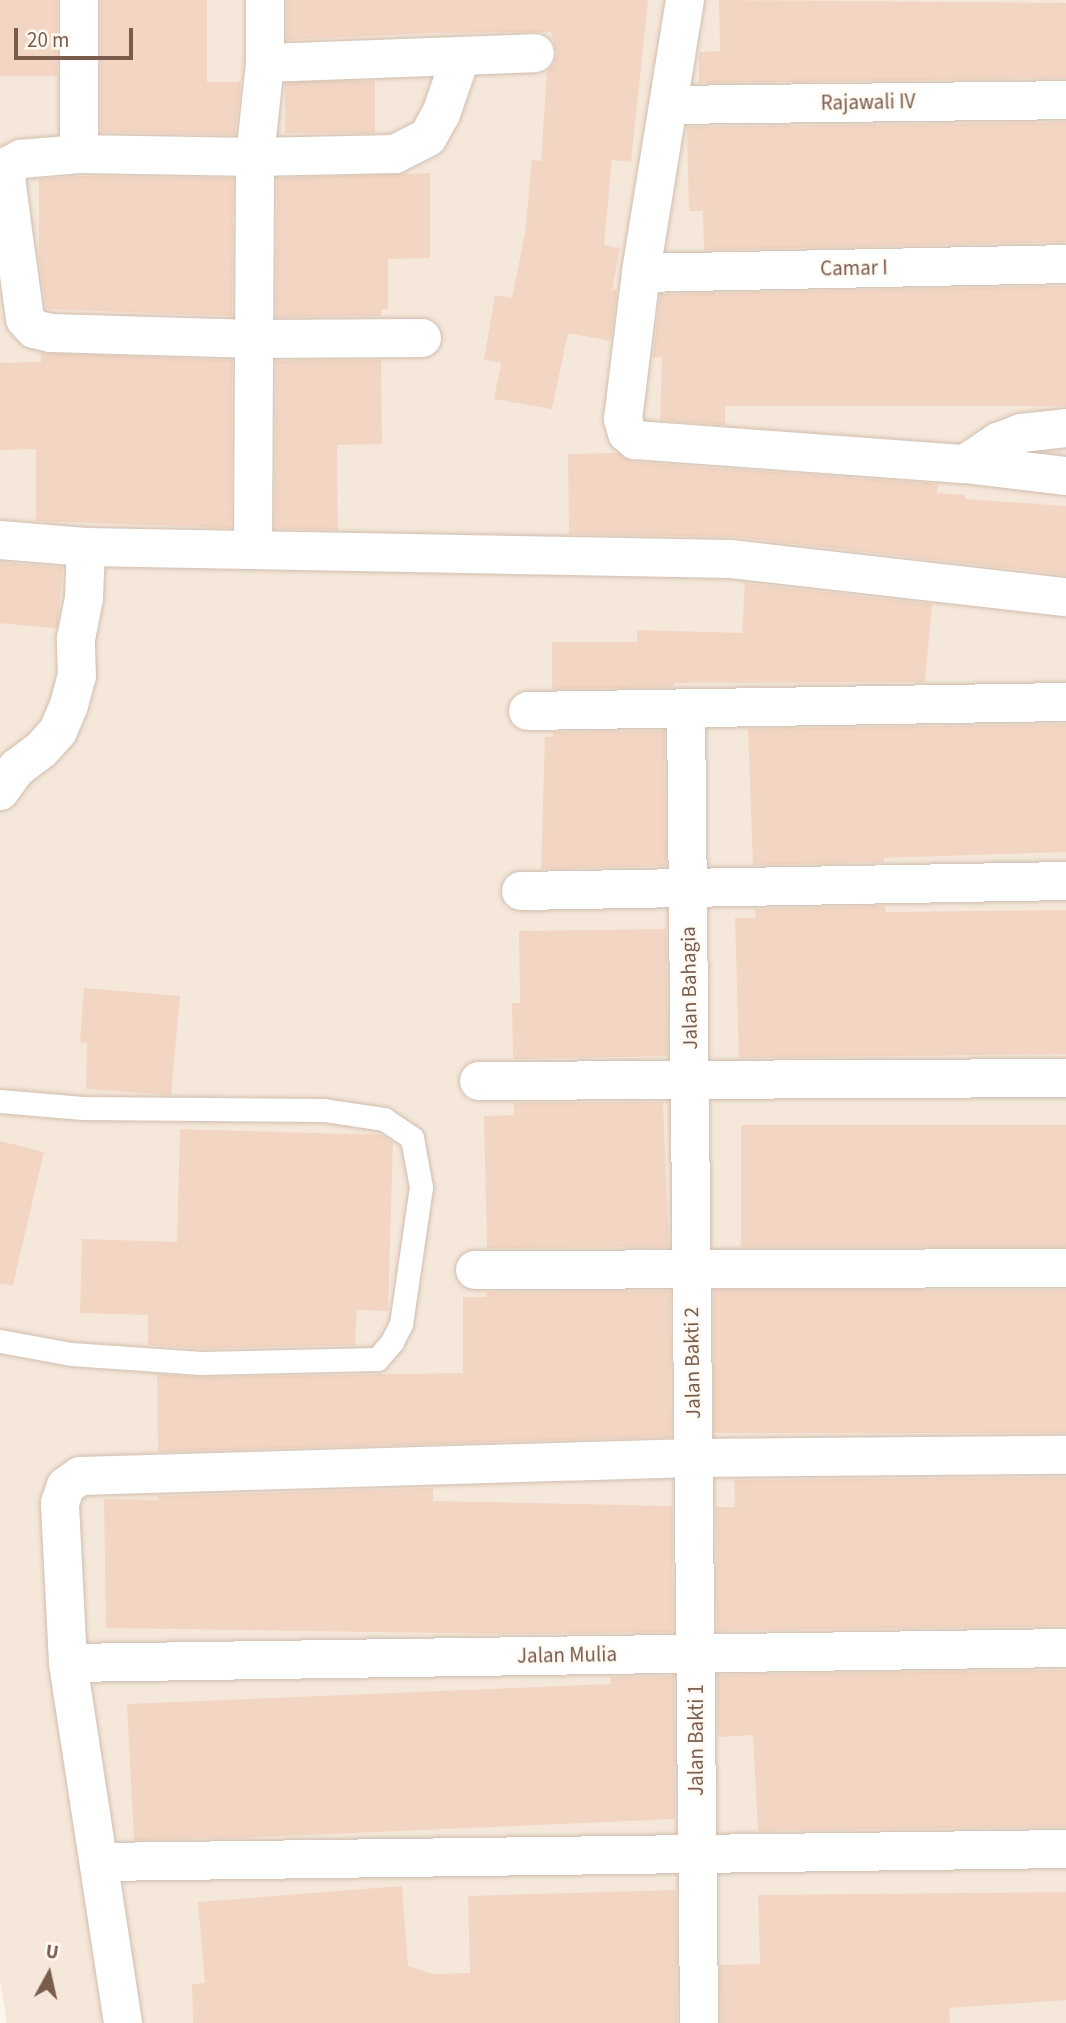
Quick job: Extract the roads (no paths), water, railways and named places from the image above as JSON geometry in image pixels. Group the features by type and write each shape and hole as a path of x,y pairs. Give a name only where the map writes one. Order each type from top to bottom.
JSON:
{"street":[{"path":"79,0 79,154"},
{"path":"253,550 255,157 265,63 265,0"},
{"path":"685,0 642,273 624,419 627,433 635,440 965,464 1066,475"},
{"path":"265,63 535,53"},
{"path":"422,338 254,339 51,333 34,329 25,319 6,179 10,165 21,159 79,154 255,157 395,155 428,137 441,114 461,56"},
{"name":"Rajawali IV","path":"669,105 1066,100"},
{"name":"Camar I","path":"642,273 1066,264"},
{"path":"965,464 998,442 1021,433 1066,428"},
{"path":"0,540 86,547 731,559 1066,597"},
{"path":"0,790 17,768 41,750 58,731 69,705 77,676 76,639 84,598 86,547"},
{"path":"528,711 1066,702"},
{"name":"Jalan Bahagia","path":"686,708 691,1268"},
{"path":"521,891 1066,881"},
{"path":"479,1081 1066,1078"},
{"name":"Jalan Bakti 2","path":"691,1268 693,1458"},
{"path":"475,1270 1066,1268"},
{"path":"123,2023 68,1662 60,1503 66,1486 80,1476 693,1458 1066,1455"},
{"name":"Jalan Bakti 1","path":"693,1458 699,2023"},
{"name":"Jalan Mulia","path":"68,1662 1066,1648"},
{"path":"99,1862 1066,1849"}],"lane":[{"path":"0,1101 96,1108 324,1110 384,1119 412,1138 421,1187 401,1324 392,1342 377,1359 201,1363 71,1354 0,1341"}]}
